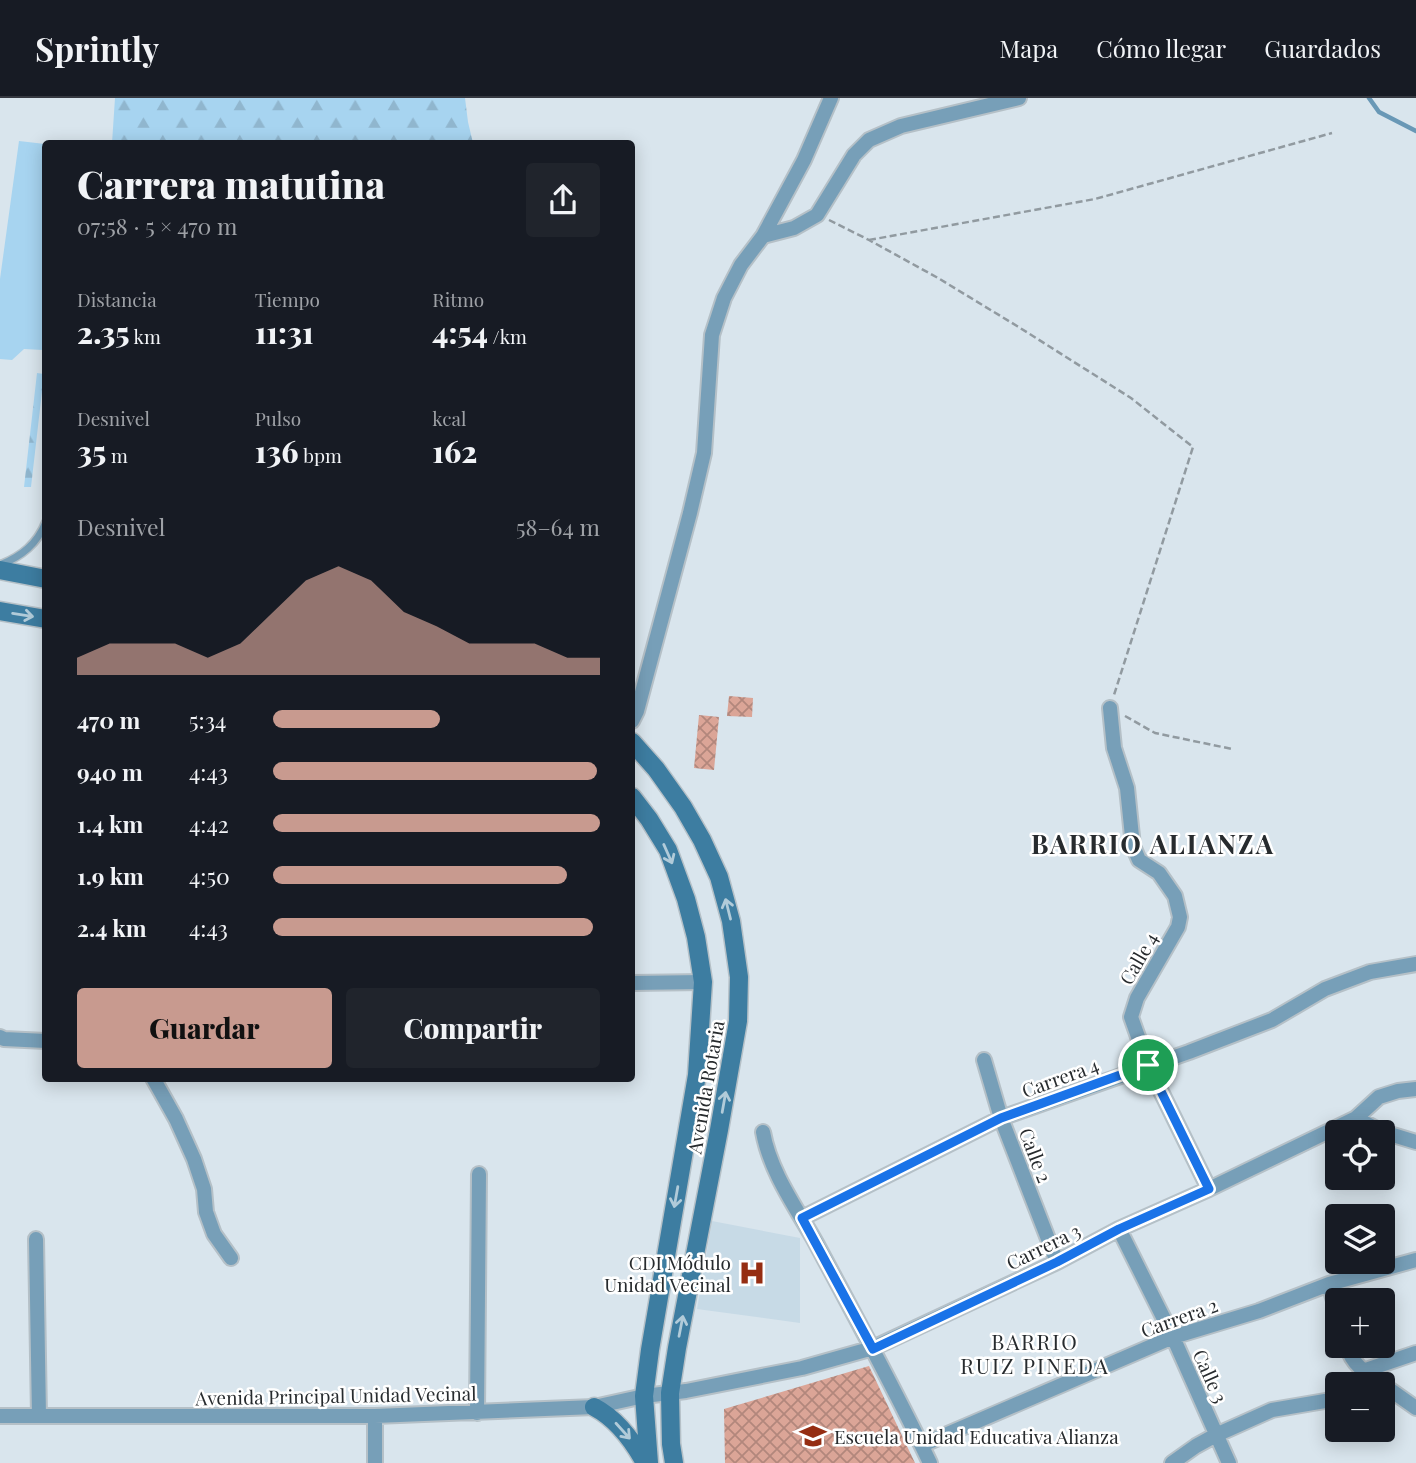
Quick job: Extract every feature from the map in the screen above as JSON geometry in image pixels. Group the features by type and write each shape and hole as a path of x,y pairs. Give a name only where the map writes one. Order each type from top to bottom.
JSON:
{"main road":[{"path":"0,568 42,578"},
{"path":"0,611 42,618"},
{"name":"Avenida Rotaria","path":"635,745 683,807 719,877 731,921 739,976 738,1021 670,1393 674,1463"},
{"name":"Avenida Rotaria","path":"635,801 668,850 686,899 696,937 703,982 697,1075 644,1396 647,1463"},
{"path":"594,1407 622,1429 647,1463"}],"street":[{"path":"635,715 704,453 712,335 724,298 804,160 831,98"},
{"path":"762,236 794,228 817,215 854,155 869,140 901,126 1018,98"},
{"name":"Calle 4","path":"1110,708 1114,748 1127,788 1133,846 1139,860 1159,873 1175,896 1180,917 1178,928 1137,998 1131,1017 1148,1065 1209,1189"},
{"name":"Carrera 4","path":"802,1218 1001,1118 1272,1020 1325,989 1370,972 1416,964"},
{"path":"635,983 703,982"},
{"path":"0,1037 42,1041"},
{"name":"Calle 2","path":"984,1060 1001,1118 1057,1262"},
{"path":"155,1082 194,1159 214,1234 231,1258"},
{"name":"Carrera 3","path":"670,1393 744,1381 873,1349 1057,1262 1119,1229 1356,1118 1379,1097 1416,1088"},
{"path":"1356,1118 1380,1130 1416,1142"},
{"path":"764,1137 782,1182 873,1349 930,1463"},
{"path":"477,1413 479,1174"},
{"name":"Calle 3","path":"1119,1229 1173,1337 1229,1463"},
{"path":"36,1239 39,1416"},
{"name":"Carrera 2","path":"922,1445 1173,1337 1259,1311 1329,1284 1416,1260"},
{"path":"1329,1284 1330,1288"},
{"path":"1352,1358 1363,1371 1416,1353"},
{"name":"Avenida Principal Unidad Vecinal","path":"0,1416 375,1416 477,1413 594,1407 670,1393"},
{"path":"1395,1393 1416,1408"},
{"path":"1172,1463 1216,1435 1272,1410 1325,1401"},
{"path":"375,1416 375,1463"}],"lane":[{"path":"0,568 32,546 42,531"}],"path":[{"path":"869,240 1095,199 1332,133"},
{"path":"817,215 939,278 1131,398 1193,447 1110,708 1155,733 1232,749"}],"shaded area":[{"name":"CDI Módulo Unidad Vecinal","path":"712,1221 800,1238 800,1323 697,1309"}],"green space":[{"path":"115,98 465,98 472,140 112,140"},
{"path":"19,141 42,144 42,350 24,349 12,360 0,359 0,279"},
{"path":"37,373 42,374 42,391 31,487 24,487"}],"building":[{"path":"729,696 753,698 752,717 727,716"},
{"path":"699,715 719,717 714,770 694,768"},
{"name":"Escuela Unidad Educativa Alianza","path":"869,1366 915,1463 725,1463 724,1409"}],"waterway":[{"path":"1369,98 1379,112 1416,131"}],"place":[{"name":"CDI Módulo Unidad Vecinal","path":"752,1273"},
{"name":"Escuela Unidad Educativa Alianza","path":"813,1436"}],"district":[{"name":"BARRIO ALIANZA","path":"1153,843"},
{"name":"BARRIO RUIZ PINEDA","path":"1035,1353"}],"route":[{"path":"1148,1065 1209,1189 1119,1229 1057,1262 873,1349 802,1218 1001,1118 1148,1065"}]}
